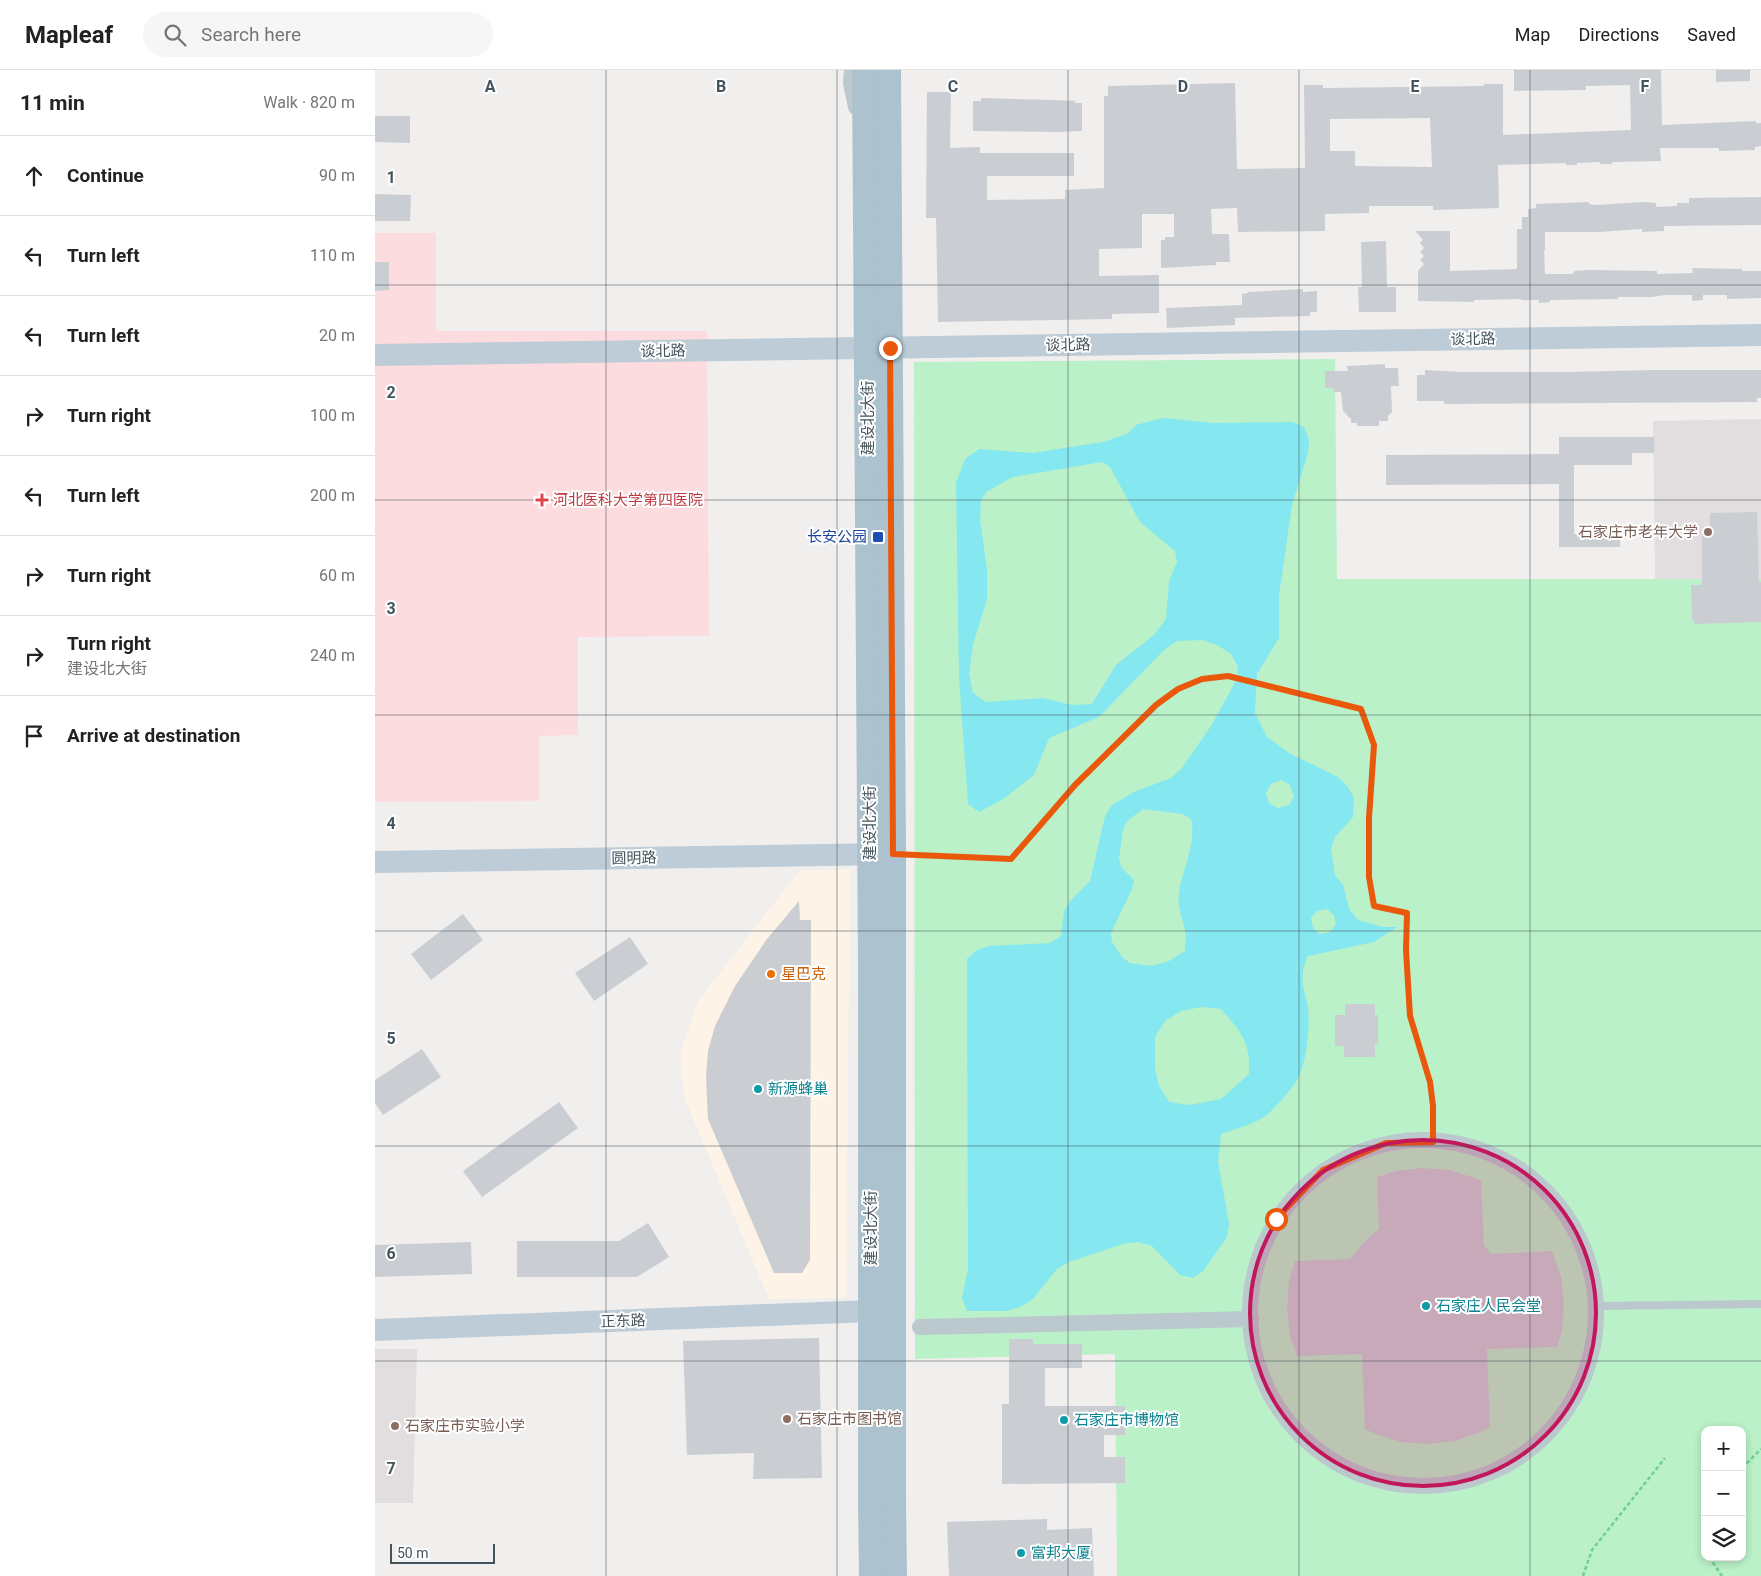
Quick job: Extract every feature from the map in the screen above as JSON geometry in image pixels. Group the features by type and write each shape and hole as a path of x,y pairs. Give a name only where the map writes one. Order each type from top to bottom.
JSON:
{"main road":[{"name":"建设北大街","path":"865,70 878,157 881,854 894,1576"},
{"path":"878,157 887,70"},
{"name":"建设北大街","path":"872,1576 871,1311 881,854"}],"street":[{"path":"852,70 851,83 878,157"},
{"path":"878,157 895,70"},
{"name":"谈北路","path":"375,355 1761,335"},
{"name":"圆明路","path":"375,862 881,854"},
{"path":"1454,1142 1518,1167 1567,1214 1594,1276 1595,1306 1595,1344 1570,1408 1523,1457 1460,1484 1392,1485 1328,1460 1279,1413 1252,1350 1251,1282 1276,1219 1323,1170 1386,1143 1454,1142"},
{"name":"正东路","path":"375,1330 871,1311"},
{"path":"920,1327 1251,1319"}],"lane":[{"path":"1595,1306 1761,1304"}],"path":[{"path":"881,854 1011,859 1075,785 1156,705 1178,689 1202,679 1228,676 1361,709 1374,745 1369,818 1369,877 1374,906 1407,913 1406,950 1410,1016 1430,1082 1433,1106 1433,1142"},
{"path":"1746,1464 1761,1449"},
{"path":"1583,1576 1592,1550 1665,1458"},
{"path":"1712,1561 1722,1576"}],"highlighted area":[{"path":"1454,1142 1518,1167 1567,1214 1594,1276 1595,1345 1570,1408 1523,1457 1460,1484 1392,1485 1328,1460 1279,1413 1252,1350 1251,1282 1276,1219 1323,1170 1386,1143"}],"shaded area":[{"name":"河北医科大学第四医院","path":"375,233 436,233 436,331 707,331 709,636 578,637 578,735 539,736 539,801 375,802"},
{"name":"石家庄市老年大学","path":"1761,419 1761,643 1656,644 1653,421"},
{"name":"新源蜂巢","path":"850,869 846,1298 769,1299 684,1097 680,1053 698,1001 799,871"},
{"name":"石家庄市实验小学","path":"375,1349 417,1349 413,1503 375,1503"}],"green space":[{"path":"1335,359 1337,579 1761,579 1761,1576 1117,1576 1115,1354 915,1359 914,362"}],"water":[{"path":"1162,418 1214,423 1292,422 1304,427 1309,440 1308,453 1292,505 1279,596 1279,638 1257,674 1255,713 1267,737 1289,753 1338,777 1348,787 1354,798 1353,817 1335,837 1331,849 1335,875 1343,885 1349,909 1358,920 1383,927 1397,927 1374,942 1308,956 1303,970 1309,1015 1306,1052 1302,1069 1293,1086 1268,1114 1243,1127 1221,1134 1218,1161 1229,1224 1227,1237 1203,1271 1193,1278 1180,1275 1152,1246 1138,1242 1123,1244 1069,1262 1057,1269 1032,1300 1020,1307 1007,1311 967,1311 962,1298 968,1269 967,959 977,950 989,946 1050,943 1061,936 1064,911 1071,900 1090,881 1105,816 1112,805 1134,792 1171,778 1181,769 1211,726 1237,679 1238,667 1231,654 1217,645 1203,640 1177,641 1164,650 1099,717 1049,738 1034,775 1002,800 979,812 968,804 959,677 956,483 965,459 979,449 1032,453 1103,442 1127,434 1136,425","holes":["1102,462 1110,467 1140,522 1175,551 1177,562 1169,581 1166,619 1154,635 1116,665 1092,704 1072,705 1043,698 986,702 973,693 969,674 973,645 987,599 987,569 980,520 981,501 986,492 1013,477","1281,780 1290,785 1294,796 1289,805 1278,808 1269,803 1266,793 1271,784","1143,809 1183,814 1191,819 1191,847 1179,899 1179,908 1185,931 1185,951 1169,961 1151,966 1130,963 1122,957 1112,942 1111,933 1132,889 1134,880 1121,867 1119,858 1123,830 1127,821","1327,909 1334,915 1336,924 1330,932 1320,934 1313,928 1311,918 1317,911","1201,1007 1221,1009 1243,1038 1248,1054 1249,1074 1221,1099 1189,1105 1169,1102 1159,1086 1155,1068 1155,1037 1165,1021 1181,1011"]}],"building":[{"path":"1514,70 1661,70 1662,125 1756,121 1756,123 1761,123 1761,146 1755,147 1755,150 1719,151 1719,148 1660,148 1661,161 1612,162 1612,164 1600,164 1600,162 1577,163 1577,165 1566,165 1566,163 1498,165 1499,208 1433,210 1433,206 1369,206 1369,213 1325,214 1325,231 1238,232 1237,208 1211,209 1212,234 1229,234 1230,262 1216,262 1216,265 1161,268 1161,240 1165,240 1165,237 1174,237 1174,214 1142,214 1142,248 1099,249 1099,276 1159,275 1159,313 1112,314 1112,319 938,322 936,218 926,218 927,92 951,92 950,148 980,147 980,153 1074,153 1074,176 987,176 987,200 1065,199 1065,190 1104,188 1104,96 1108,96 1108,86 1235,83 1237,169 1305,168 1304,85 1323,85 1323,88 1484,86 1484,84 1503,84 1503,135 1631,130 1630,85 1586,86 1586,90 1514,91","holes":["1430,118 1432,167 1355,166 1355,151 1330,151 1330,119"]},
{"path":"1716,70 1750,70 1750,81 1716,82"},
{"path":"981,98 1075,101 1075,103 1082,103 1082,131 973,131 973,101 981,101"},
{"path":"375,116 410,116 410,143 375,142"},
{"path":"375,194 411,195 410,221 375,221"},
{"path":"1761,197 1761,225 1664,226 1664,231 1642,232 1642,229 1599,232 1545,232 1544,250 1545,274 1570,274 1574,273 1574,271 1590,270 1657,271 1657,274 1693,273 1692,268 1761,271 1761,298 1727,299 1727,295 1703,295 1703,300 1692,301 1692,295 1665,295 1618,297 1618,299 1550,300 1550,302 1539,303 1539,300 1521,299 1474,300 1474,302 1418,301 1418,271 1424,264 1420,260 1424,256 1420,252 1424,248 1420,243 1423,240 1415,231 1450,231 1450,271 1517,269 1517,229 1522,229 1522,217 1528,217 1528,209 1536,208 1536,204 1589,202 1589,204 1595,205 1644,202 1656,203 1656,207 1677,206 1677,203 1689,203 1689,198"},
{"path":"1386,241 1387,287 1396,287 1396,312 1359,312 1358,287 1362,287 1361,242"},
{"path":"375,262 389,262 389,290 375,291"},
{"path":"1303,289 1303,292 1317,291 1317,312 1310,312 1310,316 1235,318 1235,325 1167,328 1166,308 1242,305 1242,294 1248,292"},
{"path":"1385,364 1385,368 1398,368 1399,386 1391,386 1392,412 1388,416 1388,421 1379,421 1379,426 1357,426 1357,423 1351,423 1351,419 1343,411 1341,392 1334,392 1334,388 1325,388 1325,371 1348,371 1347,366"},
{"path":"1425,370 1568,372 1761,370 1761,398 1757,398 1757,402 1444,404 1444,401 1417,401 1417,375 1425,375"},
{"path":"1559,437 1654,437 1654,453 1632,453 1632,465 1574,465 1574,534 1620,534 1620,547 1559,547 1559,484 1386,485 1386,455 1559,454"},
{"path":"1757,512 1761,622 1695,624 1692,619 1691,585 1702,585 1702,537 1705,530 1710,528 1710,513"},
{"name":"新源蜂巢","path":"799,901 800,920 811,920 810,1260 802,1273 774,1273 708,1119 706,1076 708,1051 715,1026 735,986 767,939"},
{"path":"463,914 483,940 431,980 411,954"},
{"path":"630,937 648,964 594,1001 575,973"},
{"path":"1345,1004 1375,1004 1375,1015 1378,1015 1378,1044 1375,1044 1375,1057 1344,1057 1344,1046 1335,1046 1335,1015 1345,1015"},
{"path":"422,1049 441,1077 383,1115 375,1103 375,1080"},
{"path":"559,1102 578,1128 482,1197 463,1171"},
{"name":"石家庄人民会堂","path":"1423,1168 1450,1170 1481,1180 1484,1245 1491,1254 1552,1251 1561,1276 1564,1303 1562,1330 1557,1347 1487,1349 1490,1427 1455,1441 1428,1444 1401,1442 1365,1429 1362,1354 1297,1356 1290,1336 1287,1309 1289,1282 1295,1261 1350,1259 1363,1243 1379,1229 1377,1177 1396,1171"},
{"path":"648,1223 669,1257 637,1277 517,1277 517,1241 619,1241"},
{"path":"471,1242 472,1274 375,1277 375,1245"},
{"name":"石家庄市图书馆","path":"819,1338 822,1478 753,1479 754,1453 687,1455 683,1341"},
{"name":"石家庄市博物馆","path":"1009,1339 1033,1339 1033,1344 1082,1344 1082,1368 1045,1368 1045,1406 1125,1406 1125,1435 1104,1435 1104,1457 1125,1457 1125,1483 1002,1484 1002,1404 1009,1404"},
{"name":"富邦大厦","path":"1047,1519 1047,1530 1092,1528 1094,1576 949,1576 947,1522"}],"place":[{"name":"河北医科大学第四医院","path":"542,500"},
{"name":"石家庄市老年大学","path":"1708,532"},
{"name":"长安公园","path":"878,537"},
{"name":"星巴克","path":"771,974"},
{"name":"新源蜂巢","path":"758,1089"},
{"name":"石家庄人民会堂","path":"1426,1306"},
{"name":"石家庄市图书馆","path":"787,1419"},
{"name":"石家庄市博物馆","path":"1064,1420"},
{"name":"石家庄市实验小学","path":"395,1426"},
{"name":"富邦大厦","path":"1021,1553"}],"route":[{"path":"890,348 893,854 1011,859 1075,785 1156,705 1178,689 1202,679 1228,676 1361,709 1374,745 1369,818 1369,877 1374,906 1407,913 1406,950 1410,1016 1430,1082 1433,1106 1433,1142 1386,1143 1323,1170 1276,1219"}]}
